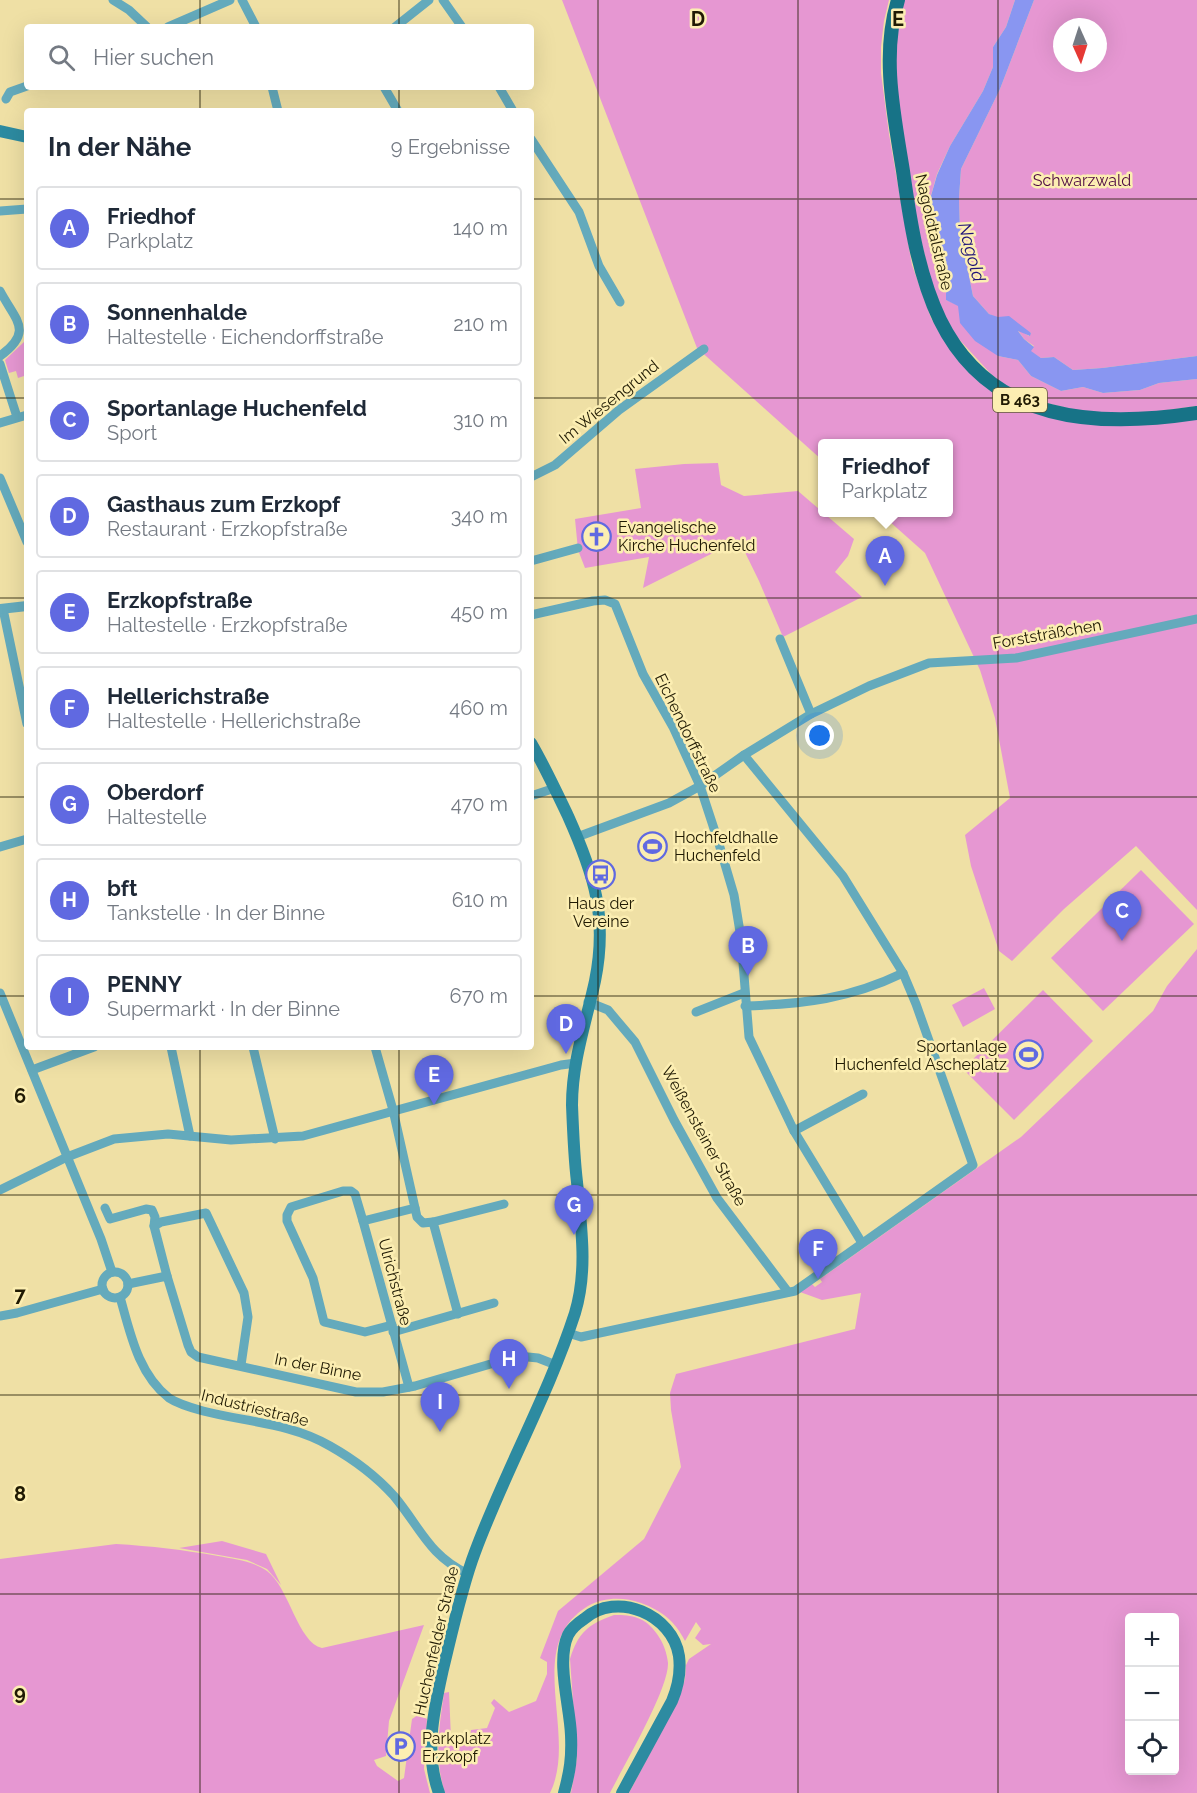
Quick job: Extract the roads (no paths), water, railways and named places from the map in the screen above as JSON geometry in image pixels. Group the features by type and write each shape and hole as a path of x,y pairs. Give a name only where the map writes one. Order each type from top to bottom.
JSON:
{"main road":[{"name":"Nagoldtalstraße","path":"898,0 892,28 889,62 908,205 929,290 940,319 954,342 977,369 1000,388 1027,403 1049,411 1075,417 1112,420 1156,418 1197,412"},
{"path":"0,131 24,136"},
{"name":"Huchenfelder Straße","path":"439,1793 431,1761 433,1713 468,1574 474,1554 556,1365 576,1309 582,1278 583,1249 572,1102 576,1063 588,1002 595,980 600,929 592,873 555,788 534,749"},
{"path":"564,1793 572,1766 571,1732 563,1660 568,1634 588,1615 616,1606 641,1611 659,1620 672,1638 680,1660 678,1685 672,1701 622,1793"}],"street":[{"path":"113,0 129,10 144,24"},
{"path":"175,24 230,0"},
{"path":"242,0 254,24"},
{"path":"399,24 429,0"},
{"path":"443,0 460,24"},
{"path":"6,99 10,92 24,87"},
{"path":"275,90 278,108"},
{"path":"386,90 396,108"},
{"path":"501,90 511,108"},
{"path":"534,144 579,212 599,266 620,302"},
{"path":"0,211 24,209"},
{"path":"0,291 20,331 17,342 0,356"},
{"name":"Im Wiesengrund","path":"534,476 555,465 619,410 704,349"},
{"path":"0,364 22,416 0,423"},
{"path":"0,478 24,535"},
{"path":"534,560 578,548"},
{"name":"Eichendorffstraße","path":"534,614 593,601 605,600 615,604 643,674 673,727 700,786 734,895 741,938 749,1037 794,1131 862,1243"},
{"path":"24,606 1,609 24,711"},
{"name":"Forststräßchen","path":"577,837 669,803 700,786 744,755 811,714 869,686 929,663 1016,658 1197,619"},
{"path":"780,639 811,714"},
{"path":"568,1333 581,1337 789,1292 802,1286 973,1165 903,973 843,876 744,755"},
{"path":"534,795 555,788"},
{"path":"0,847 24,840"},
{"path":"745,1006 837,997 875,987 903,973"},
{"path":"0,993 101,1239 112,1272"},
{"path":"696,1012 744,993"},
{"name":"Weißensteiner Straße","path":"588,1002 608,1010 635,1042 674,1120 717,1197 789,1292"},
{"path":"32,1070 86,1050"},
{"path":"172,1050 190,1136"},
{"path":"254,1050 275,1139"},
{"path":"376,1050 393,1110 417,1217 423,1223 433,1222 504,1204"},
{"path":"0,1190 67,1157 114,1139 168,1134 231,1140 303,1136 561,1065 576,1063"},
{"path":"794,1131 863,1094"},
{"path":"363,1221 355,1194 351,1191 343,1191 291,1207 287,1215 313,1278 324,1322 365,1332 393,1329 494,1303"},
{"path":"105,1208 113,1230"},
{"name":"Ulrichstraße","path":"409,1388 363,1221 415,1208"},
{"path":"110,1219 146,1209 152,1210 155,1217 154,1226 167,1276 128,1284"},
{"path":"154,1226 161,1222 206,1213 244,1293 248,1317 242,1365"},
{"path":"433,1222 458,1314"},
{"path":"112,1272 124,1275 128,1284 127,1290 120,1297 108,1295 103,1289 103,1281 112,1272"},
{"name":"In der Binne","path":"167,1276 191,1352 198,1357 356,1392 383,1392 409,1388 518,1356 538,1358 556,1365"},
{"path":"0,1316 103,1289"},
{"name":"Industriestraße","path":"120,1297 138,1359 155,1383 170,1398 220,1415 292,1429 329,1445 367,1470 394,1496 436,1553 456,1569 468,1574"}],"water":[{"path":"1015,0 1034,0 1000,89 961,169 960,231 973,296 989,314 998,317 1009,316 1031,333 1030,336 1018,331 1034,347 1031,351 1041,358 1054,357 1073,370 1197,356 1197,379 1159,383 1140,390 1103,393 1083,387 1061,391 1031,376 1018,360 998,356 975,341 960,323 958,306 946,300 946,277 930,248 926,213 937,175 950,146 983,91 993,67 993,47 1006,27"}],"place":[{"name":"Evangelische Kirche Huchenfeld","path":"597,536"},
{"name":"Friedhof","path":"885,586"},
{"name":"Hochfeldhalle Huchenfeld","path":"653,846"},
{"name":"Haus der Vereine","path":"601,875"},
{"name":"Sportanlage Huchenfeld","path":"1122,941"},
{"name":"Sonnenhalde","path":"748,976"},
{"name":"Gasthaus zum Erzkopf","path":"566,1054"},
{"name":"Sportanlage Huchenfeld Ascheplatz","path":"1028,1055"},
{"name":"Erzkopfstraße","path":"434,1105"},
{"name":"Oberdorf","path":"574,1235"},
{"name":"Hellerichstraße","path":"818,1279"},
{"name":"bft","path":"509,1389"},
{"name":"PENNY","path":"440,1432"},
{"name":"Parkplatz Erzkopf","path":"401,1747"}],"park label":[{"name":"Schwarzwald","path":"1082,180"}],"water label":[{"name":"Nagold","path":"972,252"}]}
